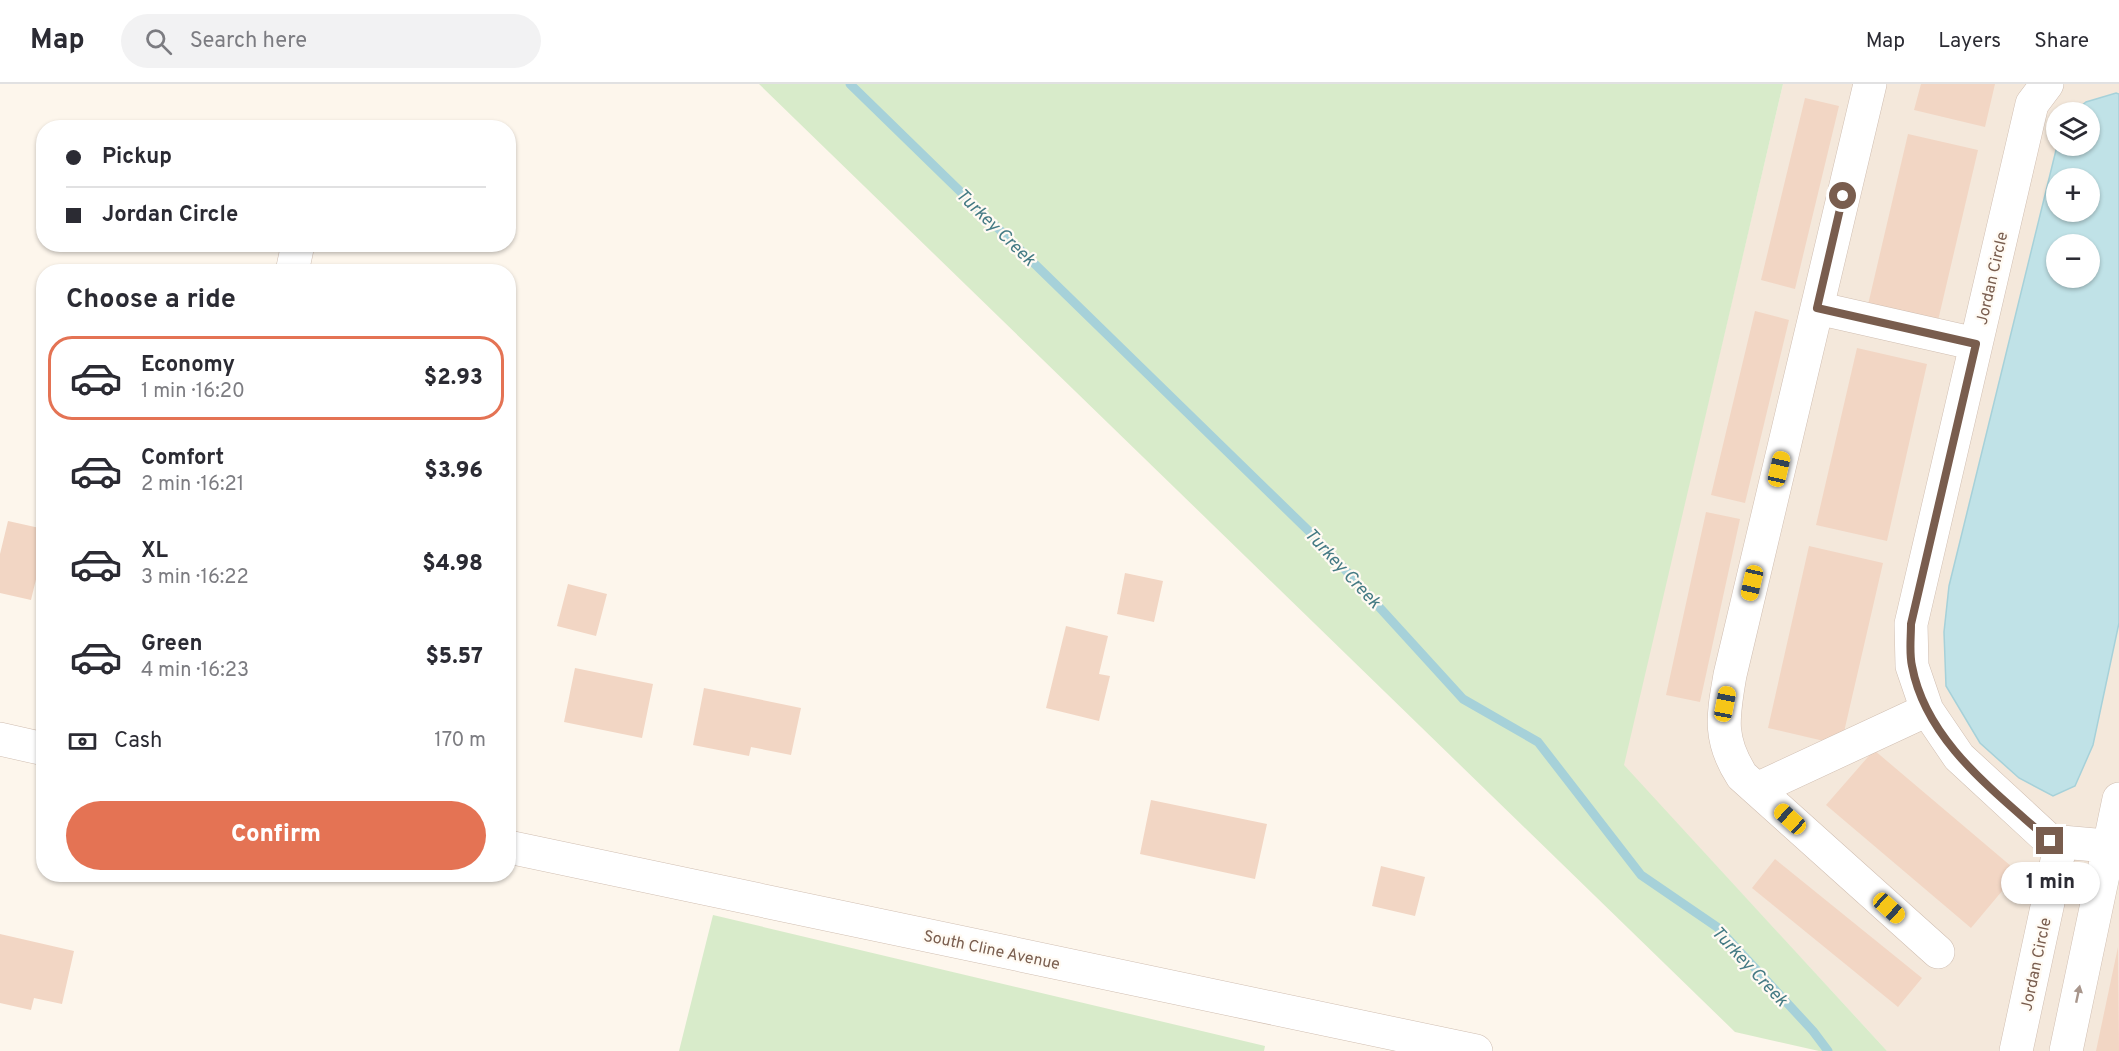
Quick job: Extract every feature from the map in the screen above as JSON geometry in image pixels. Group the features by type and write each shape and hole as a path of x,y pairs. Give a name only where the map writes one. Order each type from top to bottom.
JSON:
{"street":[{"path":"1870,84 1725,704 1723,725 1731,759 1742,776 1938,952"},
{"name":"Jordan Circle","path":"2048,84 2032,104 1911,624 1912,666 1927,710 1959,758 2050,841 2114,846"},
{"path":"1817,308 1976,344"},
{"path":"1757,789 1927,710"},
{"path":"0,739 36,747"},
{"path":"2066,1051 2114,846 2119,799"},
{"name":"Jordan Circle","path":"2016,1051 2061,842"},
{"name":"South Cline Avenue","path":"516,849 1476,1051"}],"shaded area":[{"path":"1783,84 2119,84 2119,1051 1887,1051 1623,765"}],"green space":[{"path":"759,84 1783,84 1624,765 1887,1051 1819,1051 1735,1032"},
{"path":"713,915 1265,1046 1264,1051 679,1051"}],"water":[{"path":"2119,94 2119,623 2093,745 2075,786 2053,796 2019,778 1980,743 1946,686 1944,632 1949,586 2046,191 2046,222 2100,222 2100,168 2052,168 2055,156 2100,156 2100,102 2086,102"}],"building":[{"path":"1921,84 1995,84 1985,127 1914,110"},
{"path":"1805,98 1839,106 1795,289 1761,280"},
{"path":"1908,134 1978,150 1937,325 1867,309"},
{"path":"1755,311 1789,320 1745,503 1711,495"},
{"path":"1857,348 1927,364 1887,541 1816,525"},
{"path":"1706,512 1740,519 1700,702 1666,695"},
{"path":"8,521 36,527 36,579 31,600 0,593 0,554"},
{"path":"1809,546 1883,563 1841,745 1768,728"},
{"path":"1125,573 1163,581 1154,622 1117,614"},
{"path":"568,584 607,594 596,636 557,626"},
{"path":"1066,626 1108,636 1099,674 1110,676 1099,721 1046,708"},
{"path":"575,668 653,684 642,738 564,722"},
{"path":"704,688 801,708 791,755 751,747 749,756 693,745"},
{"path":"1874,750 2018,872 1971,928 1826,805"},
{"path":"1151,800 1267,824 1255,879 1140,854"},
{"path":"1775,859 1922,978 1898,1007 1752,888"},
{"path":"1381,866 1425,877 1415,916 1372,906"},
{"path":"0,934 74,951 62,1004 34,998 31,1010 0,1003"},
{"path":"2118,947 2119,1051 2096,1051"}],"waterway":[{"name":"Turkey Creek","path":"850,84 1318,540 1463,699 1538,742 1641,875 1717,927 1813,1031 1828,1051"}],"route":[{"path":"1843,196 1817,308 1976,344 1911,624 1912,666 1927,710 1959,758 2050,841"}]}
